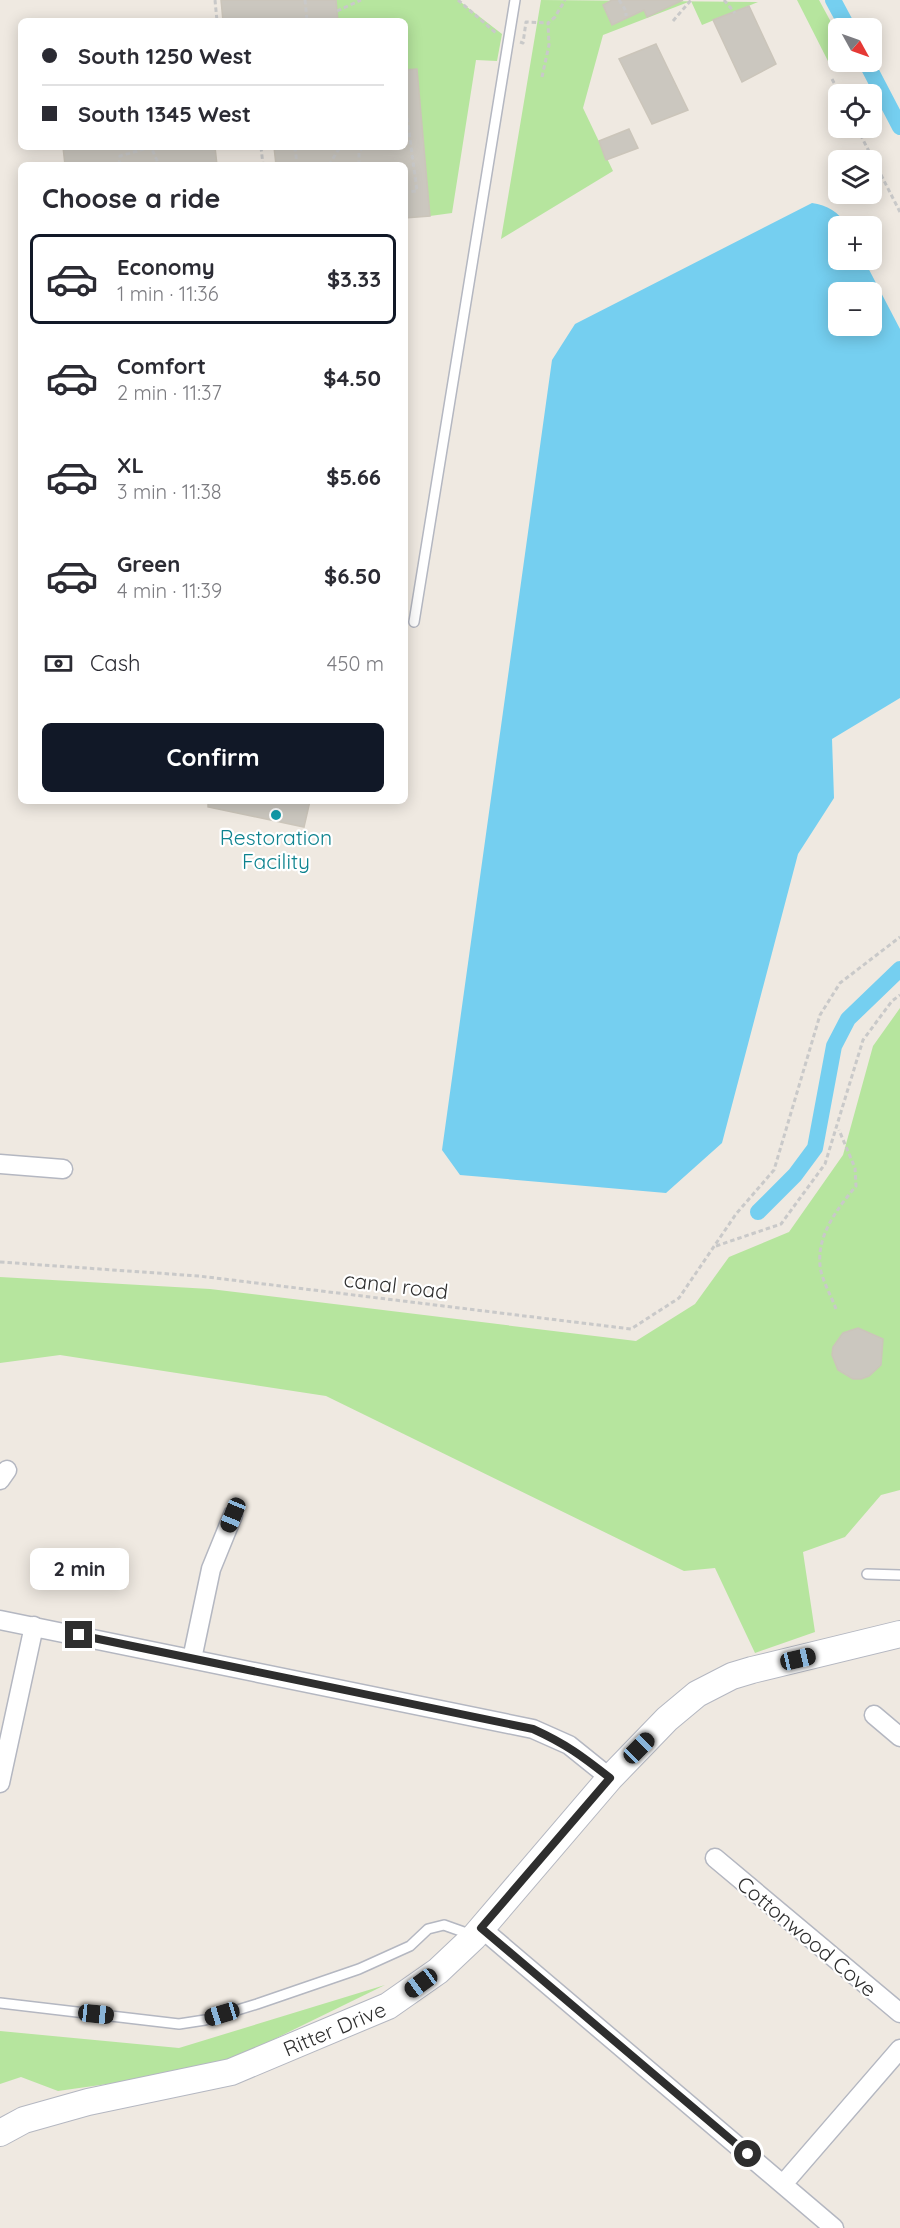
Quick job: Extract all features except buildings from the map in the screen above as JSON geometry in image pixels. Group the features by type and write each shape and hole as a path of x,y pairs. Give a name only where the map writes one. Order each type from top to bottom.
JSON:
{"street":[{"path":"0,1164 63,1169"},
{"path":"192,1659 211,1569 233,1515"},
{"path":"0,1620 533,1729 569,1745 610,1778"},
{"path":"0,1783 33,1626"},
{"name":"Ritter Drive","path":"0,2133 24,2120 88,2102 241,2068 388,2006 438,1971 477,1933 610,1778 675,1713 697,1695 732,1676 900,1634"},
{"path":"874,1715 900,1737"},
{"name":"Cottonwood Cove","path":"715,1858 900,2013"},
{"path":"477,1933 784,2183 834,2228"},
{"path":"784,2183 900,2049"}],"lane":[{"path":"414,622 515,0"},
{"path":"867,1574 900,1575"},
{"path":"0,2003 179,2024 205,2020 359,1969 410,1946 428,1929 444,1925 477,1933"}],"path":[{"path":"215,0 217,18"},
{"path":"305,0 307,18"},
{"path":"337,10 362,0"},
{"path":"458,0 496,32"},
{"path":"542,77 549,45 548,23 555,17 565,0"},
{"path":"619,0 624,6 626,16"},
{"path":"673,21 691,0"},
{"path":"724,0 735,13"},
{"path":"832,79 835,84"},
{"path":"408,125 417,190 408,192"},
{"path":"862,138 900,212"},
{"path":"119,162 120,156 141,150"},
{"name":"canal road","path":"0,1262 200,1276 631,1329 679,1298 736,1214 774,1170 820,1015 840,983 900,937"},
{"path":"715,1246 781,1224 825,1164 838,1129 863,1041 892,1001 900,995"},
{"path":"836,1309 820,1265 824,1236 833,1214 856,1186 855,1168 838,1129"}],"green space":[{"path":"336,0 458,0 502,34 497,61 476,60 452,213 430,216 417,69 408,70 408,18 338,18"},
{"path":"541,0 690,1 603,35 583,108 613,171 501,239"},
{"path":"797,0 819,0 829,18 828,61"},
{"path":"691,1 758,2 702,25"},
{"path":"900,1008 900,1490 881,1495 845,1537 803,1552 815,1632 755,1653 715,1568 684,1571 326,1396 60,1355 0,1363 0,1277 210,1289 636,1341 695,1304 729,1257 789,1232 843,1155 873,1046"},
{"path":"385,1985 213,2069 58,2091 21,2077 0,2084 0,2031 179,2048"}],"water":[{"path":"812,203 823,205 839,216 828,216 828,270 869,270 875,282 828,282 828,336 882,336 882,294 900,329 900,698 832,739 834,798 798,854 722,1143 666,1193 460,1175 442,1150 552,360 575,324"}],"waterway":[{"path":"833,0 843,18"},
{"path":"871,72 900,127"},
{"path":"758,1212 795,1175 815,1148 834,1046 848,1019 900,969"}],"place":[{"name":"Restoration Facility","path":"276,815"}],"route":[{"path":"79,1635 533,1729 569,1745 610,1778 481,1928 748,2154"}]}
